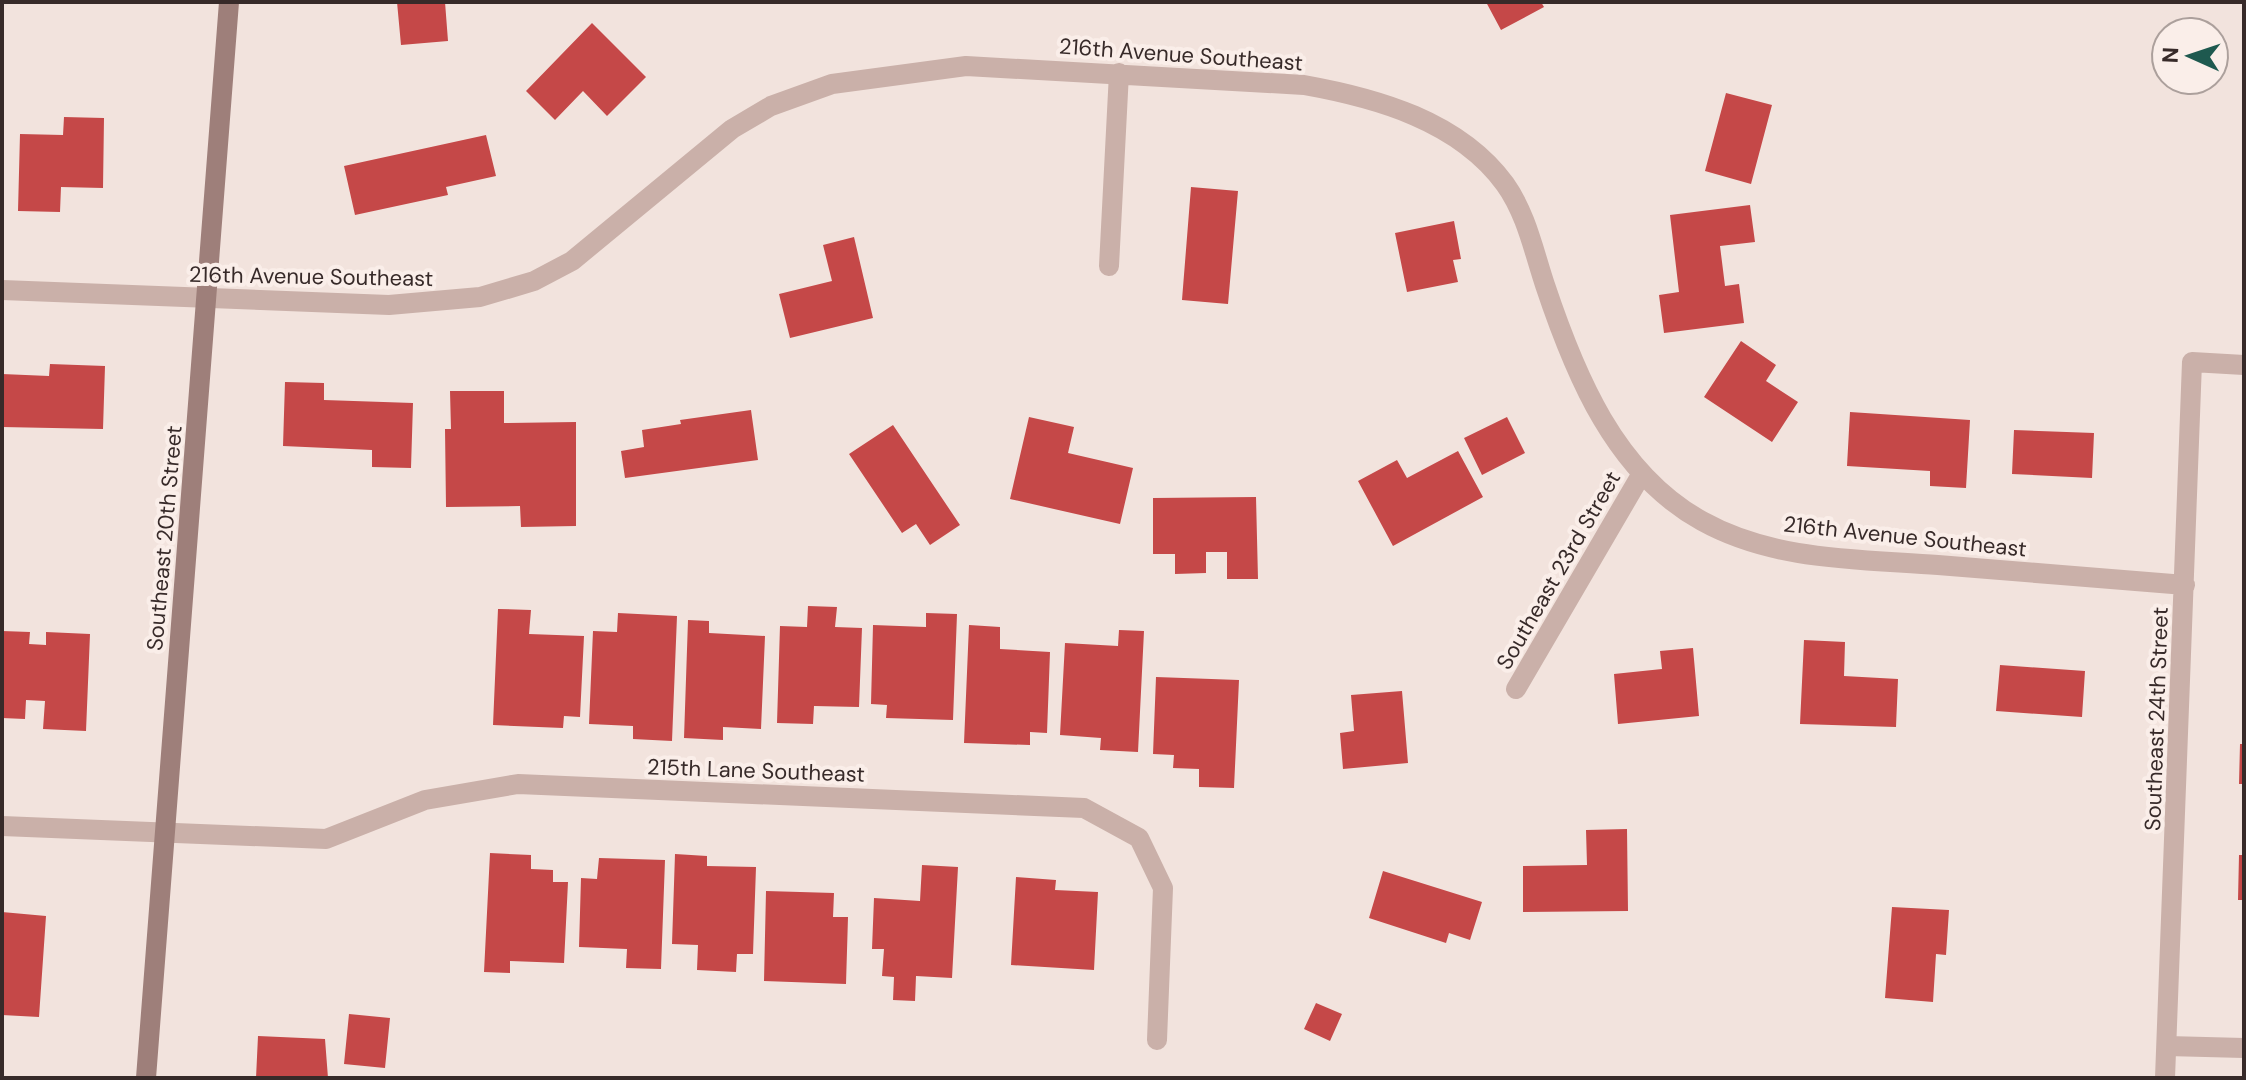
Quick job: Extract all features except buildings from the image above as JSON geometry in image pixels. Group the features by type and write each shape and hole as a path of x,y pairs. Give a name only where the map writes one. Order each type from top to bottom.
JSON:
{"street":[{"name":"Southeast 20th Street","path":"146,1078 229,2"},
{"name":"216th Avenue Southeast","path":"2,290 389,305 480,297 534,281 572,261 732,129 771,106 832,84 966,66 1304,85 1353,94 1402,109 1482,158 1506,186 1527,229 1573,362 1605,425 1641,475 1671,501 1703,522 1793,554 2185,585"},
{"path":"1109,266 1119,73"},
{"name":"Southeast 24th Street","path":"2165,1078 2192,362 2244,365"},
{"name":"Southeast 23rd Street","path":"1516,689 1641,475"},
{"name":"215th Lane Southeast","path":"2,826 326,839 425,800 518,784 1084,808 1139,838 1163,888 1157,1040"},
{"path":"2167,1046 2244,1048"}]}
